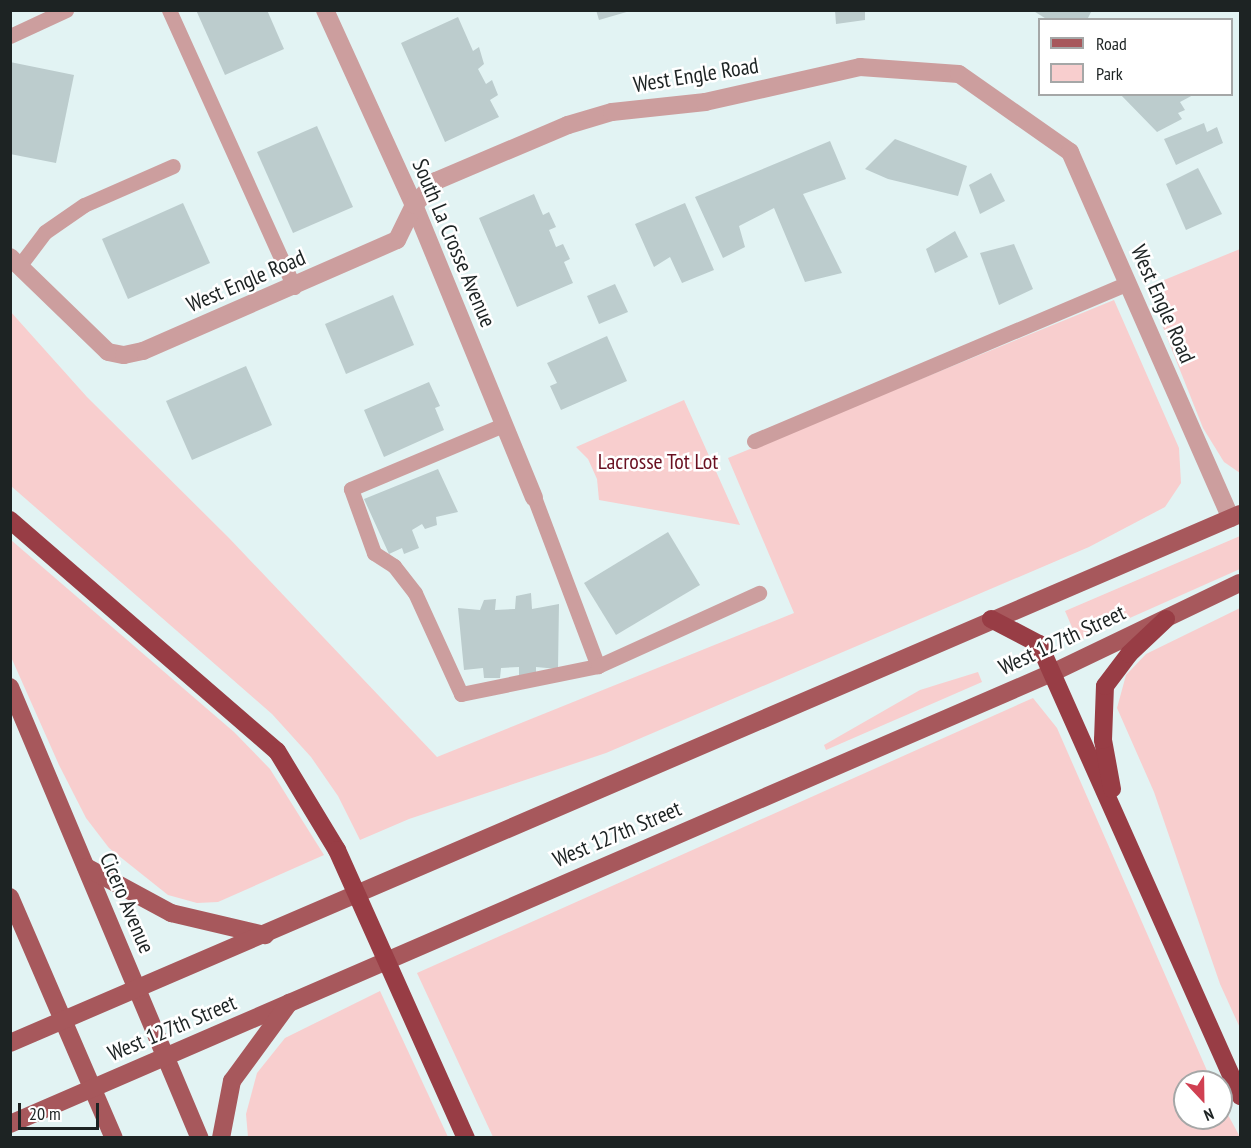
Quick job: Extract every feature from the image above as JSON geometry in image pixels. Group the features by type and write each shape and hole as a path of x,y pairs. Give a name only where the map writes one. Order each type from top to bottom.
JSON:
{"highway":[{"path":"10,520 24,535 277,751 337,850 466,1137"},
{"path":"992,619 1039,644 1054,672 1240,1096"},
{"path":"1117,817 1103,740 1105,686 1129,654 1166,619"}],"main road":[{"name":"West 127th Street","path":"10,1043 138,990 992,619 1236,516"},
{"name":"West 127th Street","path":"10,1124 1054,672 1240,583"},
{"name":"Cicero Avenue","path":"10,687 200,1137"},
{"path":"86,867 171,913 265,935"},
{"path":"12,908 114,1137"},
{"path":"221,1137 232,1081 289,1003"}],"street":[{"name":"South La Crosse Avenue","path":"325,10 414,205 534,497"},
{"name":"West Engle Road","path":"15,261 108,352 124,355 143,351 294,287 396,240 414,205 436,181 568,125 612,112 705,102 860,67 959,74 1070,152 1236,516"}],"lane":[{"path":"10,36 66,10"},
{"path":"169,10 294,287"},
{"path":"15,261 45,232 84,205 173,166"},
{"path":"754,441 1128,282"},
{"path":"503,425 351,489 374,554 393,567 415,593 461,694 598,666 759,593"},
{"path":"534,497 598,666"}],"green space":[{"path":"1240,249 1240,473 1224,462 1203,428 1147,287"},
{"path":"1114,300 1179,448 1181,483 1165,507 1089,547 606,753 409,819 360,840 338,796 311,757 272,714 11,486 10,311 87,397 229,538 437,757 794,613 728,458"},
{"name":"Lacrosse Tot Lot","path":"684,400 740,525 599,500 597,479 588,459 576,447"},
{"path":"1240,536 1240,569 1078,641 1065,611"},
{"path":"11,540 234,732 270,769 324,855 218,902 197,903 168,895 109,848 86,818 59,765 11,657"},
{"path":"1240,608 1240,1028 1220,984 1154,792 1117,708 1126,675 1146,654"},
{"path":"978,672 982,682 826,750 824,745 920,690"},
{"path":"1033,698 1057,728 1207,1070 1173,1070 1173,1130 1233,1130 1233,1124 1240,1137 493,1137 417,973"},
{"path":"380,991 448,1137 248,1137 246,1114 257,1073 285,1038"}],"building":[{"path":"196,10 267,10 284,49 225,75"},
{"path":"596,10 629,10 630,11 599,20"},
{"path":"835,10 865,10 865,20 836,24"},
{"path":"1032,10 1092,10 1088,18 1045,18"},
{"path":"458,17 473,51 479,47 484,64 478,69 486,84 492,80 498,95 490,100 499,117 445,142 401,43"},
{"path":"10,62 74,75 56,163 10,154"},
{"path":"1122,96 1191,96 1180,102 1185,110 1178,113 1182,119 1157,132"},
{"path":"1204,123 1207,132 1217,127 1223,143 1176,165 1164,139"},
{"path":"317,126 353,207 293,233 257,152"},
{"path":"895,139 967,166 958,196 888,179 865,169"},
{"path":"830,141 846,179 803,194 842,273 805,282 774,208 739,226 745,247 723,258 695,197"},
{"path":"1198,168 1222,214 1186,230 1166,184"},
{"path":"991,173 1005,201 980,214 969,185"},
{"path":"534,194 543,215 549,212 556,227 549,230 556,247 563,244 570,259 564,262 573,283 517,307 479,218"},
{"path":"183,203 210,263 128,299 102,239"},
{"path":"685,203 714,270 682,283 670,257 654,267 635,224"},
{"path":"955,231 968,257 935,273 926,249"},
{"path":"1014,244 1033,289 999,305 980,253"},
{"path":"615,284 628,312 599,324 587,296"},
{"path":"393,295 414,345 346,374 325,324"},
{"path":"607,336 627,381 561,410 550,386 557,383 547,363"},
{"path":"246,366 272,425 192,460 166,401"},
{"path":"429,382 440,406 435,408 444,430 384,457 364,410"},
{"path":"438,469 458,512 436,517 437,525 425,529 422,524 412,530 419,548 404,554 402,548 389,554 364,499"},
{"path":"668,532 700,585 616,635 584,583"},
{"path":"531,593 532,609 559,604 558,669 536,667 536,675 519,676 519,667 501,668 500,678 484,678 483,668 464,670 458,608 480,610 484,600 496,599 495,610 515,609 516,596"}]}
